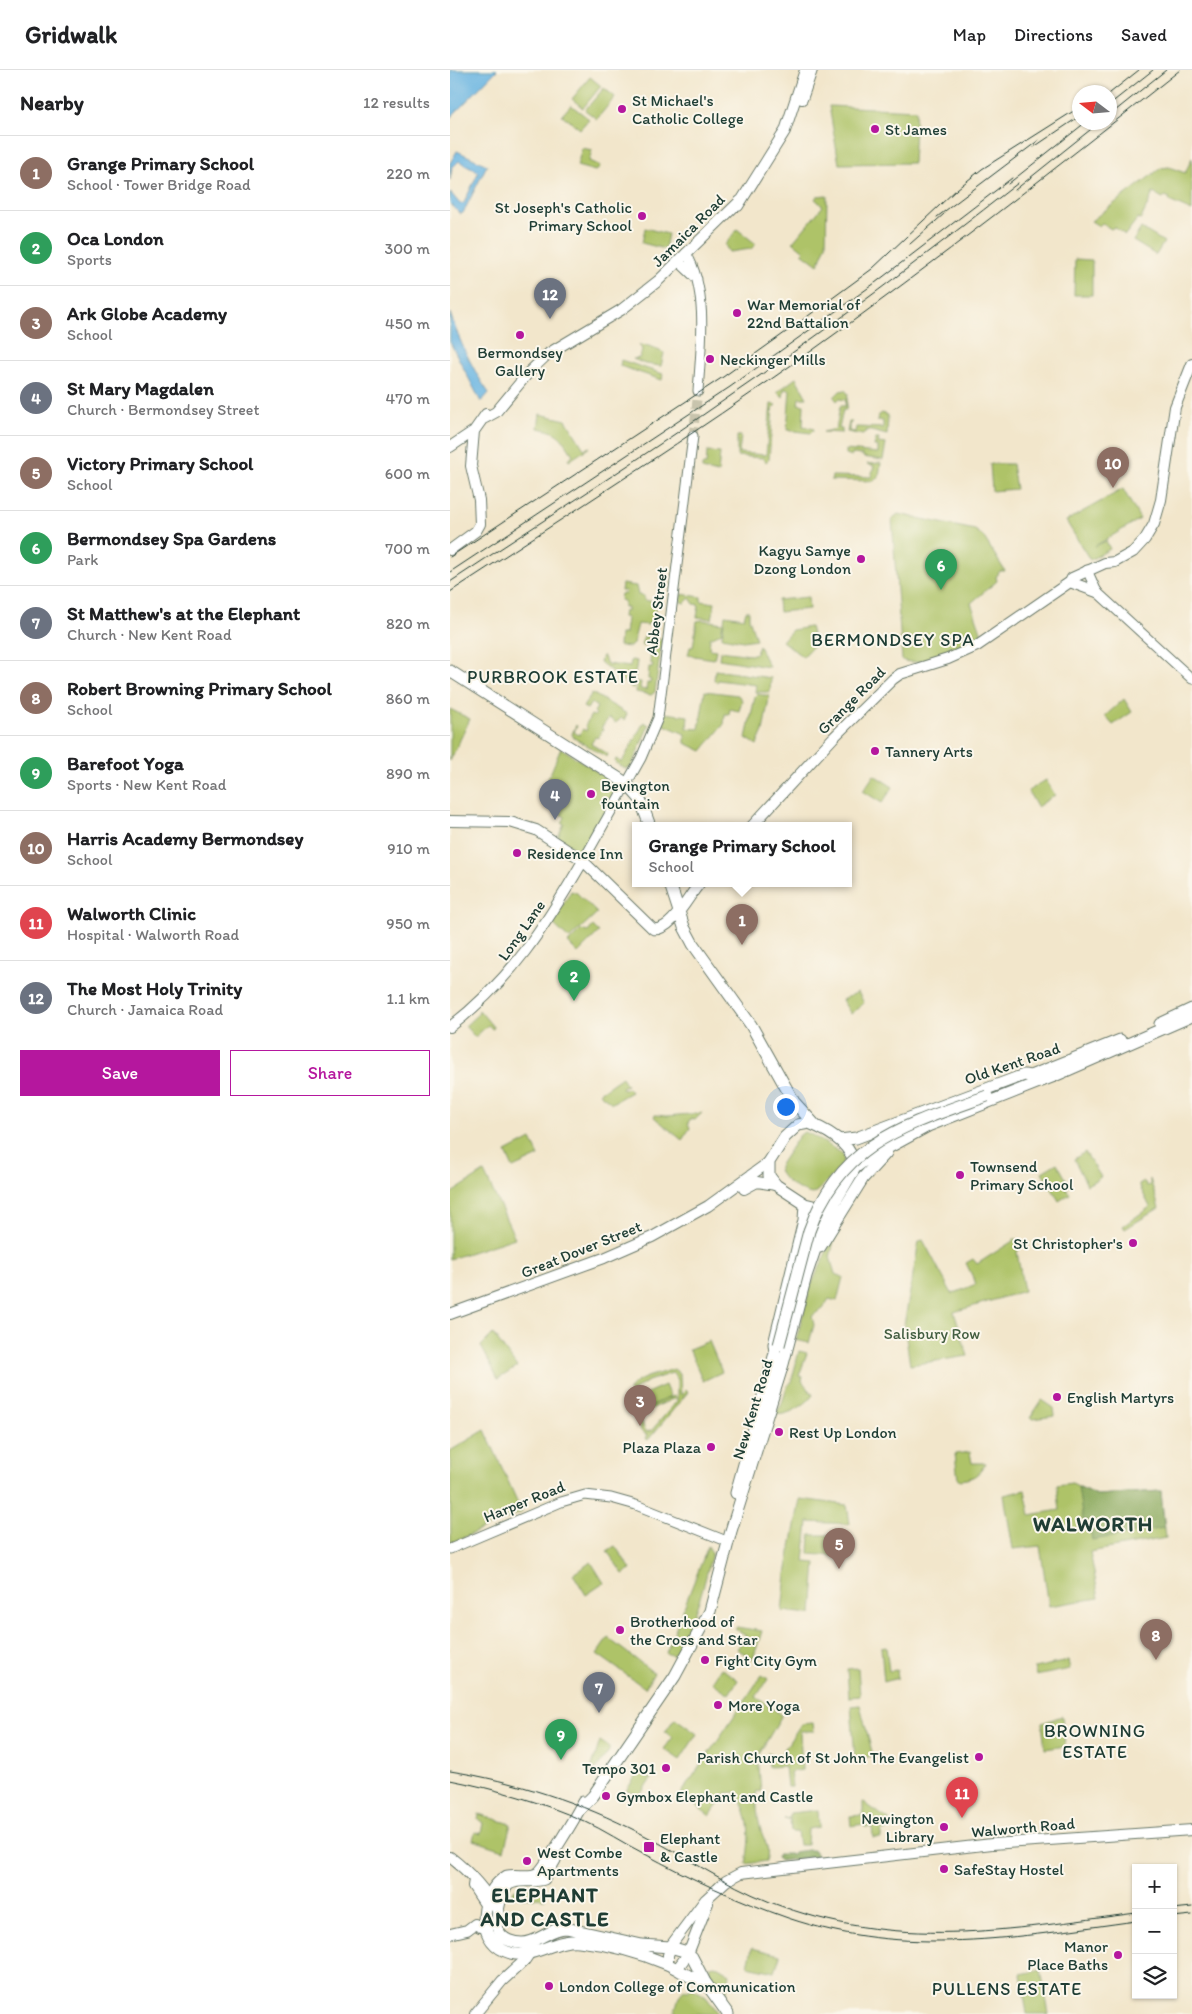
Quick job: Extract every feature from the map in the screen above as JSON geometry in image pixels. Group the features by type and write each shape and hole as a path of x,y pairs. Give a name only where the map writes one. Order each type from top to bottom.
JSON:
{"highway":[{"path":"450,671 626,783 640,799 649,822"},
{"path":"671,887 685,930 696,950 751,1025 795,1103 816,1126"},
{"name":"Old Kent Road","path":"855,1168 874,1152 886,1148 928,1126 1031,1086 1176,1021 1192,1009"},
{"name":"Old Kent Road","path":"840,1140 856,1138 1024,1075 1030,1076 1192,1016"},
{"path":"777,1349 815,1214 840,1174 859,1154 886,1135 1025,1081 1030,1076"},
{"path":"785,1137 803,1123 809,1123 840,1140 851,1154 855,1168 835,1202 821,1208 805,1204 776,1185 770,1176 768,1162 785,1137 794,1113 795,1103"},
{"path":"810,1263 863,1178 886,1153 886,1148"},
{"name":"New Kent Road","path":"528,1878 539,1872 557,1848 586,1796 677,1662 687,1652 710,1611 774,1395 810,1263 821,1232 835,1202"},
{"name":"New Kent Road","path":"702,1627 777,1349 774,1344 804,1220 805,1204"},
{"path":"528,1878 504,1877 488,1901 482,1926 488,1937 498,1947 512,1954 529,1954 555,1943 575,1941 668,1965 695,1980 703,1978"},
{"path":"528,1878 508,1886 501,1896 498,1924 500,1933 504,1938 522,1943 537,1940 555,1929 566,1928 634,1944 666,1947 688,1954 728,2014"}],"main road":[{"name":"Jamaica Road","path":"474,431 486,413 528,366 542,355 549,353 608,318 658,281 684,260 740,201 778,145 794,109 805,70"},
{"name":"Jamaica Road","path":"794,109 801,103 812,70"},
{"path":"684,260 697,279 701,294 698,391"},
{"name":"Grange Road","path":"756,822 833,738 893,679 900,674 948,659 978,646 1073,582 1133,552 1145,539 1154,524 1160,500 1175,407 1192,364"},
{"path":"450,447 474,431"},
{"path":"450,550 468,538 478,528 481,519 471,466 474,431"},
{"name":"Abbey Street","path":"583,861 651,738 659,711 693,436"},
{"path":"1088,573 1097,592"},
{"path":"1073,582 1097,592 1192,679"},
{"path":"450,821 493,821 523,825 552,839 583,861 651,928 658,930 664,928 679,911 694,887"},
{"name":"Long Lane","path":"450,1027 477,1006 525,954 583,861"},
{"name":"Great Dover Street","path":"450,1314 609,1256 673,1227 718,1200 768,1162"},
{"name":"Great Dover Street","path":"718,1200 728,1198 756,1182 776,1185"},
{"name":"Harper Road","path":"450,1549 561,1502 585,1495 611,1498 636,1505 724,1540"},
{"name":"Walworth Road","path":"714,1892 707,1904 688,1954 668,1965 666,1947 705,1900 714,1892 730,1878 748,1872 992,1844 1192,1830"},
{"path":"450,1857 463,1866 474,1880 473,1886 498,1912"},
{"path":"450,1934 467,1930 470,1925 498,1924"},
{"path":"475,2014 502,1981 529,1954 528,1948 522,1943"}],"green space":[{"path":"590,77 601,86 583,108 572,99"},
{"path":"604,88 615,97 597,119 585,110"},
{"path":"571,105 589,119 580,129 562,115"},
{"path":"829,106 916,110 913,163 839,164"},
{"path":"582,148 592,150 589,161 600,166 599,169 595,171 577,166"},
{"path":"1192,158 1192,211 1169,201 1170,198 1165,196 1163,198 1153,193 1141,219 1138,218 1125,235 1114,227 1111,229 1102,223 1099,226 1091,221 1161,168 1169,167 1185,173"},
{"path":"827,195 826,245 818,265 802,253 804,251 793,242 823,206 815,199 817,196"},
{"path":"645,228 668,234 665,249 642,243"},
{"path":"1141,228 1164,242 1156,255 1133,241"},
{"path":"737,229 756,244 751,249 729,252 725,245"},
{"path":"1075,259 1092,260 1092,295 1074,295"},
{"path":"639,345 649,346 664,353 661,366 645,364 633,359 640,358 642,349"},
{"path":"621,360 663,374 662,380 620,366"},
{"path":"796,378 807,398 799,398 798,404 804,405 803,426 814,429 811,433 787,430 790,390 784,389 783,397 777,392"},
{"path":"845,390 848,394 846,410 843,410 839,429 842,429 842,433 823,432 836,429 840,406 845,406 846,400 839,399 837,401 834,397 840,391"},
{"path":"771,404 776,405 773,408 769,459 766,462 763,458 737,456 737,436 741,436 739,453 766,455"},
{"path":"882,413 888,415 887,435 867,430 863,435 847,432 849,422 852,422 849,425 849,431 855,432 856,427 883,428 883,421 877,420 878,416"},
{"path":"540,414 566,420 584,449 590,447 569,461 568,459 573,455 559,436 551,431 538,428"},
{"path":"876,439 879,439 878,443 886,444 883,460 863,457 863,455 852,454 852,456 846,454 846,450 878,453 878,446 874,446"},
{"path":"707,452 720,453 718,473 702,469 702,465 706,465"},
{"path":"881,463 879,476 874,481 831,480 832,476 871,477 874,466 867,464"},
{"path":"990,464 1012,464 1016,489 992,491"},
{"path":"1123,489 1140,519 1095,546 1106,541 1110,549 1090,560 1066,521"},
{"path":"898,514 975,530 983,536 1005,571 1000,571 996,577 997,581 971,603 983,637 955,651 931,659 910,662 902,660 892,519"},
{"path":"622,584 636,586 638,595 644,596 644,600 656,602 653,623 648,623 648,625 638,624 633,644 630,647 619,646 620,634 625,634 627,618 623,617 624,610 627,611 627,607 624,607 624,601 620,600 621,594 625,594 626,591 621,591"},
{"path":"681,594 701,597 701,601 715,603 712,619 697,617 699,605 694,604 690,598 685,603 681,602"},
{"path":"808,597 809,609 779,612 778,600"},
{"path":"746,611 749,611 749,618 756,639 743,641 722,637 725,615 744,618"},
{"path":"697,621 723,623 721,633 710,638 709,649 716,650 714,659 688,655 690,647 693,647"},
{"path":"810,627 815,644 803,657 782,641 792,630"},
{"path":"644,636 662,640 655,692 651,695 636,692 637,682 641,682 640,689 646,690 647,683 650,683 651,680 648,679 649,667 652,667 653,664 650,663 651,650 654,650 654,647 651,647 652,640 646,639 645,646 641,645"},
{"path":"759,646 769,667 719,659 720,651 751,655 756,653"},
{"path":"603,655 607,664 630,667 631,660 637,661 633,689 600,662"},
{"path":"715,670 771,678 770,692 755,692 756,685 714,681"},
{"path":"705,691 738,695 742,700 739,711 730,709 729,714 725,714 724,724 702,751 685,743 685,734 662,724 665,713 688,716 687,728 699,729"},
{"path":"592,693 627,714 624,720 621,718 616,723 609,718 601,728 603,729 598,738 595,737 591,744 608,754 607,757 574,738 572,734 576,725 574,732 579,735 583,729 586,731 587,728 585,726 591,715 594,716 596,714 594,712 597,707 591,703 587,709 583,707"},
{"path":"758,694 769,696 769,698 763,731 757,745 746,738 755,697"},
{"path":"1124,699 1132,712 1113,725 1105,716"},
{"path":"450,709 470,719 450,761"},
{"path":"644,722 649,725 631,767 625,769 615,762 616,759 622,762"},
{"path":"561,748 619,786 583,852 580,848 578,851 558,837 564,824 562,823 565,817 560,814 563,808 557,805 555,809 541,796"},
{"path":"874,775 893,787 882,803 863,791"},
{"path":"1046,780 1055,795 1037,807 1028,791"},
{"path":"571,891 577,893 597,913 569,939 552,923"},
{"path":"593,926 599,932 578,953 568,943 581,930 588,932"},
{"path":"858,992 864,1003 851,1014 842,1000"},
{"path":"479,1010 494,1028 492,1029 488,1025 475,1037 465,1026 478,1014"},
{"path":"622,1077 627,1085 622,1087 623,1090 628,1088 631,1092 612,1103 599,1093"},
{"path":"702,1113 695,1120 690,1119 688,1123 690,1128 682,1140 654,1117 655,1115 667,1116"},
{"path":"804,1132 843,1154 842,1165 839,1169 812,1194 802,1191 791,1184 779,1171 779,1166 799,1136"},
{"path":"531,1139 539,1156 513,1168 506,1152"},
{"path":"1085,1152 1101,1177 1087,1185 1074,1159"},
{"path":"1057,1163 1070,1186 1065,1187 1070,1194 1059,1201 1042,1172"},
{"path":"484,1172 515,1238 450,1259 450,1194"},
{"path":"1150,1179 1159,1208 1125,1229 1123,1226 1150,1207 1139,1185 1144,1182 1147,1186 1150,1185"},
{"path":"837,1229 830,1257 835,1274 843,1277 837,1301 829,1299 823,1308 812,1316 814,1325 809,1343 796,1340 811,1285"},
{"name":"Salisbury Row","path":"1016,1239 1020,1247 1017,1252 1024,1291 954,1312 968,1356 910,1365 904,1325 919,1241 923,1240 952,1294 976,1284 966,1263 973,1259 977,1264"},
{"path":"493,1334 517,1367 498,1379 481,1346"},
{"path":"709,1341 722,1372 703,1381 689,1349"},
{"path":"799,1351 807,1353 799,1376 803,1377 802,1381 813,1395 806,1403 796,1409 785,1414 775,1414 781,1406 788,1385 791,1383"},
{"path":"674,1369 680,1374 681,1395 686,1390 688,1392 648,1440 645,1438 647,1435 641,1431 629,1390 637,1382 649,1376","holes":["672,1373 677,1378 677,1401 652,1430 647,1432 632,1392 648,1381"]},
{"path":"665,1385 670,1397 646,1408 674,1396 675,1398 642,1413 641,1410 645,1408 640,1396"},
{"path":"1042,1400 1054,1408 1055,1416 1030,1418"},
{"path":"485,1430 522,1512 451,1543 450,1451"},
{"path":"970,1452 972,1463 986,1463 975,1476 958,1480 955,1454"},
{"path":"1072,1483 1097,1495 1161,1491 1166,1538 1090,1552 1099,1598 1049,1606 1040,1546 1013,1549 1004,1495 1025,1490 1030,1515 1060,1510 1057,1485"},
{"path":"1078,1487 1097,1495 1161,1491 1164,1528 1092,1540 1089,1520 1083,1521"},
{"path":"800,1499 847,1505 850,1524 808,1522 804,1562 816,1563 812,1613 810,1614 782,1611 786,1574"},
{"path":"810,1535 836,1535 836,1556 809,1554"},
{"path":"615,1546 631,1569 623,1574 607,1551"},
{"path":"708,1546 712,1553 701,1594 687,1631 673,1656 666,1653"},
{"path":"591,1562 604,1583 586,1595 573,1574"},
{"path":"736,1627 762,1631 753,1659 737,1649 746,1636 735,1629"},
{"path":"608,1638 654,1673 645,1688 597,1654"},
{"path":"886,1646 889,1671 897,1670 898,1678 884,1682 881,1647"},
{"path":"1068,1661 1070,1669 1036,1676 1034,1668"},
{"path":"721,1668 738,1680 729,1694 712,1682"},
{"path":"858,1668 860,1696 849,1697 847,1669"},
{"path":"762,1675 768,1679 756,1697 782,1715 758,1756 761,1791 756,1792 757,1810 768,1852 766,1861 746,1864 749,1843 748,1827 745,1811 738,1792 726,1793 710,1816 681,1794"},
{"path":"860,1705 873,1756 855,1759 851,1706"},
{"path":"1062,1716 1065,1746 1045,1749 1042,1723"},
{"path":"675,1718 697,1734 680,1760 664,1749 673,1737 665,1732"},
{"path":"813,1723 814,1731 800,1731 802,1770 790,1772 792,1787 787,1787 785,1766 769,1767 768,1752 778,1759 801,1724"},
{"path":"600,1741 609,1747 609,1751 596,1770 591,1769"},
{"path":"639,1771 651,1779 640,1795 626,1791"},
{"path":"863,1802 889,1820 890,1829 881,1831 881,1838 873,1838 872,1827 865,1827 864,1824 851,1826 850,1816 863,1815"},
{"path":"818,1810 819,1827 808,1829 807,1845 799,1845 797,1832 791,1832 790,1819 784,1819 790,1818 790,1813"},
{"path":"479,1814 511,1824 504,1850 473,1840 475,1832 481,1834 483,1823 478,1819"},
{"path":"814,1850 817,1856 781,1861 777,1858 778,1854 792,1854 793,1852"},
{"path":"524,1886 544,1887 545,1899 512,1896 514,1890"},
{"path":"752,1948 780,1955 775,1972 748,1966"},
{"path":"715,1965 730,1974 726,1995 709,1971 710,1966"},
{"path":"1041,1970 1049,2014 1027,2014 1021,1974"},
{"path":"692,1988 707,1997 719,2014 676,2014 679,1996 684,1990 688,1991"}],"water":[{"path":"450,70 497,70 450,118"},
{"path":"457,151 487,165 463,213 460,214 450,203 450,192 460,204 464,203 478,173 459,161 452,168 450,180 450,163"},
{"path":"450,313 466,354 489,393 481,402 450,342"}],"tunnel":[{"path":"693,436 698,391"}],"railway":[{"path":"1117,87 1139,70"},
{"path":"1117,98 1153,70"},
{"path":"1117,109 1166,70"},
{"path":"450,592 677,444 810,352 997,213 1180,70"},
{"path":"450,557 723,377 793,327 872,269 957,189 982,169 1072,112"},
{"path":"1034,147 1072,121"},
{"path":"1008,184 1076,130"},
{"path":"1015,190 1090,130"},
{"path":"937,217 1039,140"},
{"path":"450,572 730,387 875,283 1012,178"},
{"path":"450,582 665,441 808,342 1018,183"},
{"path":"910,244 944,214"},
{"path":"450,1771 523,1787 572,1803 640,1833 753,1895 817,1917 862,1927 907,1931 997,1930 1132,1914"},
{"path":"450,1780 518,1797 568,1814 714,1888 788,1918 832,1930 875,1938 919,1941 962,1940 1005,1938 1132,1922"},
{"path":"1177,1909 1192,1907"},
{"path":"1177,1917 1192,1915"}],"place":[{"name":"St Michael's Catholic College","path":"622,109"},
{"name":"St James","path":"875,129"},
{"name":"St Joseph's Catholic Primary School","path":"642,216"},
{"name":"War Memorial of 22nd Battalion","path":"737,313"},
{"name":"The Most Holy Trinity","path":"550,319"},
{"name":"Bermondsey Gallery","path":"520,335"},
{"name":"Neckinger Mills","path":"710,359"},
{"name":"Harris Academy Bermondsey","path":"1113,488"},
{"name":"Kagyu Samye Dzong London","path":"861,559"},
{"name":"Bermondsey Spa Gardens","path":"941,590"},
{"name":"Tannery Arts","path":"875,751"},
{"name":"Bevington fountain","path":"591,794"},
{"name":"St Mary Magdalen","path":"555,820"},
{"name":"Residence Inn","path":"517,853"},
{"name":"Grange Primary School","path":"742,945"},
{"name":"Oca London","path":"574,1001"},
{"name":"Townsend Primary School","path":"960,1175"},
{"name":"St Christopher's","path":"1133,1243"},
{"name":"English Martyrs","path":"1057,1397"},
{"name":"Ark Globe Academy","path":"640,1426"},
{"name":"Rest Up London","path":"779,1432"},
{"name":"Plaza Plaza","path":"711,1447"},
{"name":"Victory Primary School","path":"839,1569"},
{"name":"Brotherhood of the Cross and Star","path":"620,1630"},
{"name":"Fight City Gym","path":"705,1660"},
{"name":"Robert Browning Primary School","path":"1156,1660"},
{"name":"More Yoga","path":"718,1705"},
{"name":"St Matthew's at the Elephant","path":"599,1713"},
{"name":"Parish Church of St John The Evangelist","path":"979,1757"},
{"name":"Barefoot Yoga","path":"561,1760"},
{"name":"Tempo 301","path":"666,1768"},
{"name":"Gymbox Elephant and Castle","path":"606,1796"},
{"name":"Walworth Clinic","path":"962,1818"},
{"name":"Newington Library","path":"944,1827"},
{"name":"Elephant & Castle","path":"649,1847"},
{"name":"West Combe Apartments","path":"527,1861"},
{"name":"SafeStay Hostel","path":"944,1869"},
{"name":"Manor Place Baths","path":"1118,1955"},
{"name":"London College of Communication","path":"549,1986"}],"district":[{"name":"BERMONDSEY SPA","path":"893,640"},
{"name":"PURBROOK ESTATE","path":"553,677"},
{"name":"WALWORTH","path":"1093,1524"},
{"name":"BROWNING ESTATE","path":"1095,1741"},
{"name":"ELEPHANT AND CASTLE","path":"545,1907"},
{"name":"PULLENS ESTATE","path":"1007,1989"}]}
